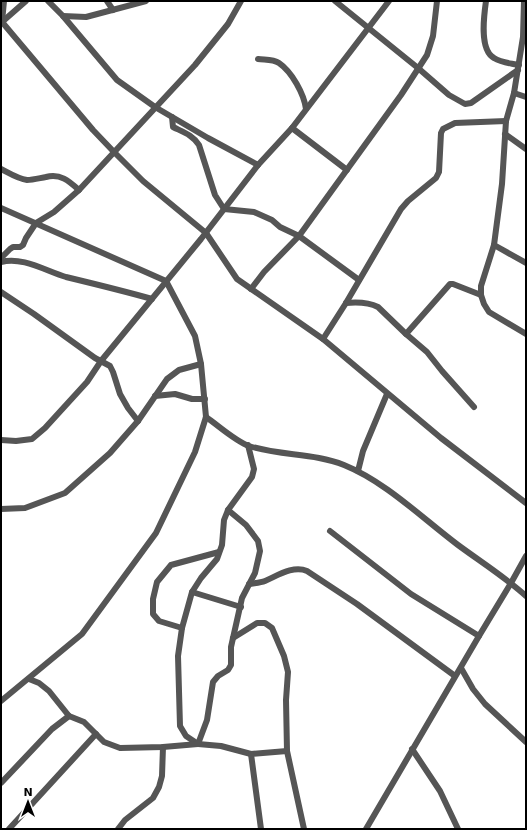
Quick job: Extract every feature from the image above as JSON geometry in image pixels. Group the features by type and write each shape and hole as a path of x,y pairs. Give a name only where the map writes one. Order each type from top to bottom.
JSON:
{"street":[{"path":"4,1 2,23 79,114 114,152 143,181 206,233 237,279 323,340 441,438 526,503"},
{"path":"2,23 26,1"},
{"path":"48,1 63,16 117,80 155,107 258,165"},
{"path":"107,1 113,10"},
{"path":"63,16 86,17 146,1"},
{"path":"1,258 12,247 20,247 23,245 36,223 54,212 79,190 195,65 228,24 241,1"},
{"path":"335,1 418,68 448,95 465,104 471,103 518,67"},
{"path":"1,440 16,442 32,439 45,428 87,382 101,361 206,233 258,165 292,128 389,1"},
{"path":"251,289 264,272 299,236 401,95 427,55 432,42 437,1"},
{"path":"486,1 484,36 488,52 492,58 518,67"},
{"path":"524,1 524,35 514,93 506,121 502,184 494,246 482,286 481,295 489,312 526,334"},
{"path":"258,59 272,60 279,63 287,71 304,98 306,109"},
{"path":"514,93 526,97"},
{"path":"172,117 173,126 189,134 199,145 215,195 224,209"},
{"path":"323,340 401,209 408,201 436,178 439,172 441,133 443,129 460,122 506,121"},
{"path":"292,128 347,170"},
{"path":"505,134 526,149"},
{"path":"1,169 28,180 54,176 66,178 79,190"},
{"path":"1,208 166,281 195,336 206,400 206,417 195,452 156,533 82,634 29,679 2,699"},
{"path":"224,209 254,212 272,220 280,227 299,236 359,280"},
{"path":"494,246 526,263"},
{"path":"1,262 32,264 52,273 152,299"},
{"path":"406,334 450,284 481,295"},
{"path":"1,292 110,366 120,394 138,421"},
{"path":"346,303 365,303 378,307 427,352 474,406"},
{"path":"1,509 25,508 65,493 110,453 138,421 167,379 179,370 201,364"},
{"path":"155,396 175,394 192,399 206,400"},
{"path":"358,471 363,451 387,394"},
{"path":"206,417 235,438 248,445 281,453 320,458 342,464 358,471 407,504 458,545 512,583 526,596"},
{"path":"198,744 186,736 180,726 178,656 182,628 192,592 217,560 222,545 224,520 228,510 252,477 254,469 248,445"},
{"path":"198,744 207,720 213,682 218,676 228,670 231,664 232,638 236,628 242,598 255,573 260,551 258,541 246,525 228,510"},
{"path":"330,531 411,594 479,636"},
{"path":"182,628 159,621 153,614 153,598 157,582 171,565 219,552"},
{"path":"366,829 455,676 512,583 526,556"},
{"path":"249,584 264,582 279,573 300,569 307,571 357,604 455,676"},
{"path":"192,592 240,607"},
{"path":"232,638 257,623 265,623 272,628 284,656 288,672 286,700 287,751 304,829"},
{"path":"236,628 244,631"},
{"path":"461,668 473,689 485,704 526,742"},
{"path":"29,679 39,683 49,691 69,716 84,722 104,742 120,748 163,747 198,744 221,746 251,754 287,751"},
{"path":"1,783 52,729 69,716"},
{"path":"9,829 96,734"},
{"path":"118,829 125,820 153,798 159,787 162,776 163,747"},
{"path":"412,749 440,791 458,829"},
{"path":"251,754 260,829"}]}
